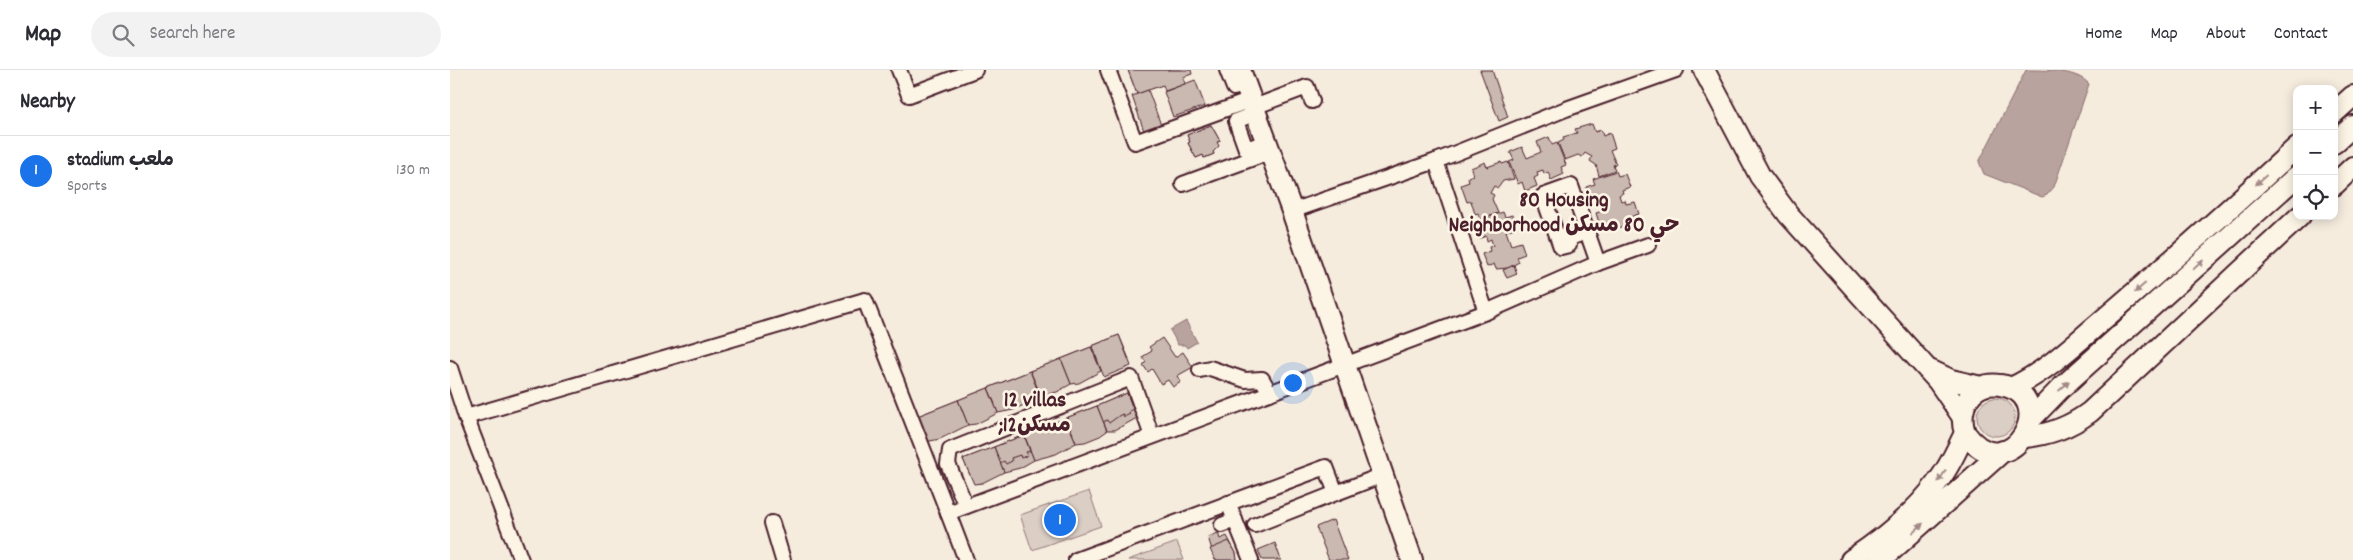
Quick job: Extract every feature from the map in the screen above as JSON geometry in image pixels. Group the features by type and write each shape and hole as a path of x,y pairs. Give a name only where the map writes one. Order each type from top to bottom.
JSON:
{"main road":[{"path":"1704,70 1765,184 1788,214 1951,398 1972,442 1991,452 2011,448 2066,383 2293,180"},
{"path":"1249,95 1292,211 1412,560"},
{"path":"2338,109 2353,96"},
{"path":"2338,139 2353,126"},
{"path":"2011,388 2038,373 2071,347 2192,243 2293,151"},
{"path":"2027,428 2052,432 2084,416 2296,220"},
{"path":"1924,366 1951,380 1981,388"},
{"path":"1850,560 1872,546 1902,522 1940,480 1964,424 1968,399 1981,388 1998,384 2011,388 2021,396 2026,403 2027,428"},
{"path":"1881,560 2002,451"}],"street":[{"path":"899,70 909,95 974,70"},
{"path":"1108,70 1135,142 1249,95 1307,87 1312,101"},
{"path":"1227,70 1234,88 1249,95"},
{"path":"1292,211 1436,161 1566,109 1676,70"},
{"path":"1183,184 1269,147"},
{"path":"1436,161 1486,312"},
{"path":"1587,232 1598,263"},
{"path":"948,513 1486,312 1598,263 1648,245"},
{"path":"466,417 865,300 966,560"},
{"path":"450,368 466,417 521,560"},
{"path":"1200,370 1210,368 1236,379 1262,379 1270,393"},
{"path":"966,506 948,464 950,450 1131,378 1152,436"},
{"path":"1076,560 1326,467 1336,493"},
{"path":"1255,525 1383,475"},
{"path":"1228,503 1229,523 1251,560"},
{"path":"772,523 783,560"}],"shaded area":[{"path":"2026,70 2069,73 2084,79 2089,84 2054,187 2047,195 2042,197 1984,174 1979,162"},
{"path":"1186,321 1197,342 1187,348 1185,345 1178,345 1170,330"},
{"path":"1996,398 2010,403 2015,417 2010,431 1996,436 1982,431 1977,417 1982,403"},
{"path":"1089,491 1101,526 1032,550 1020,515"},
{"path":"1177,542 1184,560 1128,560"}],"building":[{"path":"1128,70 1182,70 1183,77 1137,94"},
{"path":"1128,70 1191,70 1192,74 1183,77 1185,84 1165,91 1163,85 1137,94"},
{"path":"1480,70 1492,70 1508,117 1499,121"},
{"path":"1195,80 1205,106 1173,117 1164,92"},
{"path":"1148,90 1161,125 1144,131 1132,96"},
{"path":"1592,124 1595,132 1601,130 1603,136 1610,133 1615,148 1610,150 1616,164 1613,165 1615,170 1599,176 1596,165 1590,161 1592,157 1585,153 1582,157 1578,155 1565,160 1558,143 1564,140 1563,137 1577,133 1575,129"},
{"path":"1211,125 1220,141 1210,145 1214,154 1204,158 1203,155 1196,158 1188,143 1190,142 1187,135"},
{"path":"1211,125 1220,141 1217,142 1219,146 1213,152 1214,154 1204,158 1203,155 1196,158 1188,143 1190,142 1187,135"},
{"path":"1549,137 1552,145 1557,143 1566,165 1561,167 1564,174 1551,180 1548,172 1544,174 1543,170 1537,172 1538,176 1534,178 1537,186 1525,191 1522,182 1518,184 1509,162 1514,160 1510,152 1522,147 1527,158 1541,152 1537,142"},
{"path":"1485,162 1487,167 1501,162 1502,164 1508,162 1514,179 1503,181 1498,188 1494,186 1490,193 1494,195 1492,199 1498,213 1480,220 1478,213 1475,214 1471,201 1467,202 1461,185 1469,182 1468,177 1473,175 1471,168"},
{"path":"1616,171 1618,176 1625,174 1630,187 1622,190 1623,193 1619,195 1621,201 1625,200 1626,204 1635,202 1639,214 1630,217 1632,221 1621,227 1609,228 1607,223 1600,226 1596,213 1606,210 1601,196 1591,199 1586,187 1595,184 1593,179"},
{"path":"1503,212 1505,217 1512,215 1517,227 1506,231 1511,245 1521,242 1525,254 1517,257 1519,262 1508,268 1496,269 1494,264 1487,267 1482,254 1490,251 1489,247 1493,246 1491,239 1487,241 1486,236 1478,239 1473,227 1482,224 1481,220"},
{"path":"1514,265 1517,274 1507,278 1503,270"},
{"path":"1119,335 1129,359 1109,368 1105,359 1098,362 1092,346"},
{"path":"1119,335 1131,366 1104,377 1092,346"},
{"path":"1162,338 1175,357 1183,352 1193,367 1177,376 1181,382 1173,387 1168,380 1161,384 1152,369 1148,372 1143,365 1146,362 1142,357 1152,351 1149,347"},
{"path":"1091,347 1097,362 1093,364 1095,367 1078,370 1079,373 1073,376 1071,373 1067,375 1061,359"},
{"path":"1091,347 1101,371 1079,383 1071,384 1061,359"},
{"path":"1061,359 1067,375 1063,376 1064,379 1058,382 1056,379 1048,382 1049,386 1042,388 1041,385 1037,387 1030,371"},
{"path":"1061,359 1071,384 1057,392 1041,396 1030,371"},
{"path":"1030,371 1037,387 1027,391 1028,394 1011,397 1013,400 1006,403 1005,400 995,404 988,388"},
{"path":"1030,371 1040,396 1039,398 1013,410 998,413 988,388"},
{"path":"988,388 995,404 985,411 984,408 975,412 976,415 970,417 969,414 964,416 958,400"},
{"path":"988,388 998,413 976,424 968,425 958,400"},
{"path":"1127,393 1137,418 1115,430 1107,430 1097,406"},
{"path":"1127,393 1133,409 1129,411 1130,414 1124,417 1123,414 1120,415 1109,423 1107,420 1103,422 1097,406"},
{"path":"958,400 964,416 954,420 955,423 949,425 947,422 939,426 940,429 933,432 932,429 922,433 915,417"},
{"path":"958,400 968,425 940,439 925,442 915,417"},
{"path":"1097,406 1103,422 1099,423 1100,426 1094,429 1092,426 1084,429 1085,432 1078,435 1077,432 1073,434 1066,418"},
{"path":"1097,406 1107,431 1085,442 1076,443 1066,418"},
{"path":"1066,418 1073,434 1063,438 1064,441 1057,443 1056,440 1047,444 1048,447 1042,450 1041,447 1030,451 1024,435"},
{"path":"1066,418 1076,443 1056,454 1034,460 1024,435"},
{"path":"1024,435 1034,460 1020,468 1004,472 994,447"},
{"path":"1024,435 1030,451 1026,452 1028,455 1021,458 1020,455 1011,458 1012,461 1006,464 1004,461 1000,463 994,447"},
{"path":"994,447 1000,463 996,465 997,467 983,469 981,471 982,474 975,476 974,473 970,475 963,459"},
{"path":"994,447 1004,472 982,483 974,484 963,459"},
{"path":"1333,520 1348,560 1329,560 1316,527"},
{"path":"1218,533 1220,539 1227,536 1236,553 1237,560 1215,560 1208,537"},
{"path":"1229,541 1236,553 1237,560 1215,560 1210,549"},
{"path":"1275,543 1281,560 1262,560 1258,550"}],"place":[{"name":"stadium ملعب","path":"1060,520"}],"district":[{"name":"80 Housing Neighborhood حي 80 مسكن","path":"1564,214"},
{"name":"12 villas ;12مسكن","path":"1035,414"}]}
